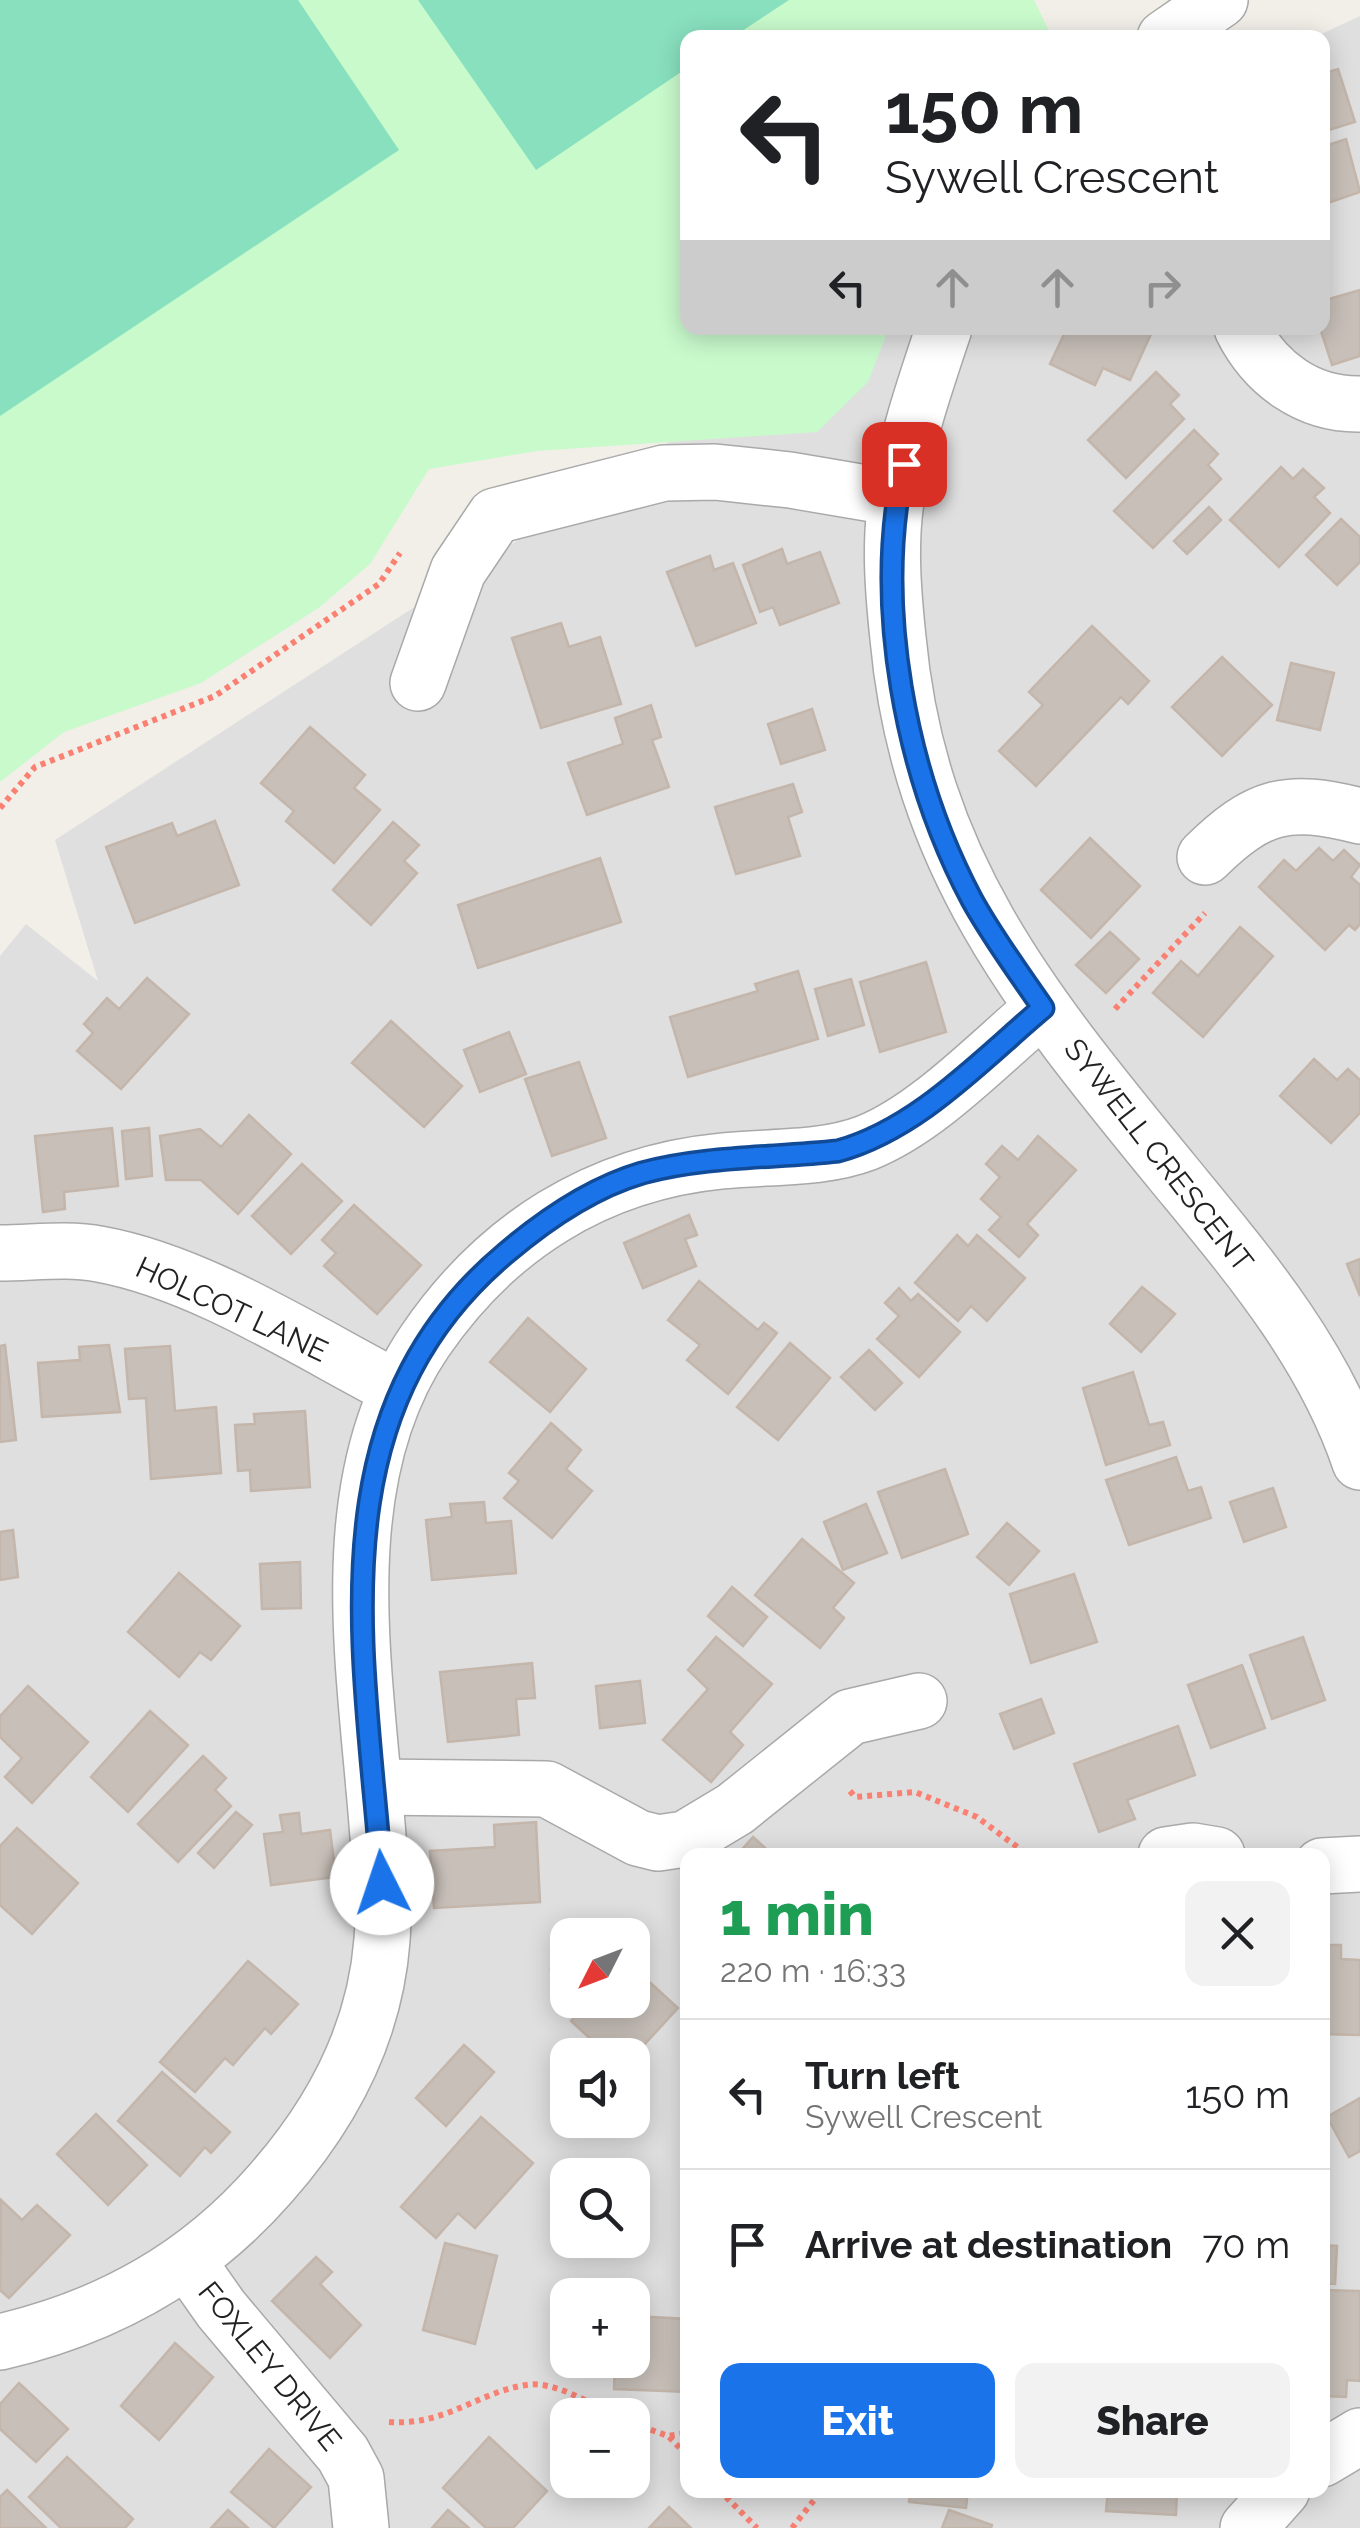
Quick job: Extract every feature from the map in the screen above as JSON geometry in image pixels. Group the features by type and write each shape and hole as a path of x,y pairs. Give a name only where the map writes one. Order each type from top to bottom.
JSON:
{"street":[{"path":"1177,30 1220,0"},
{"name":"SYWELL CRESCENT","path":"942,335 912,429 896,498 892,580 909,719 926,784 973,902 1059,1029 1277,1304 1321,1371 1360,1462"},
{"path":"1246,335 1264,363 1290,384 1324,403 1360,404"},
{"path":"418,683 458,571 495,516 664,473 790,480 896,498"},
{"path":"1205,857 1240,823 1267,811 1330,808 1360,816"},
{"path":"0,2342 89,2317 188,2262 226,2230 290,2162 347,2075 365,2026 382,1940 362,1621 363,1528 380,1435 398,1389 423,1343 482,1273 586,1197 640,1174 674,1166 838,1151 862,1144 1059,1029"},
{"name":"HOLCOT LANE","path":"0,1253 94,1252 123,1258 207,1291 398,1389"},
{"path":"374,1787 547,1789 613,1828 658,1844 704,1831 850,1717 919,1701"},
{"path":"1330,1866 1360,1864"},
{"name":"FOXLEY DRIVE","path":"188,2262 221,2310 314,2418 356,2478 361,2528"},
{"path":"1330,2453 1360,2436"},
{"path":"1248,2528 1275,2498"}],"path":[{"path":"0,808 35,767 215,696 379,584 407,541"},
{"path":"1059,1029 1205,916 1205,857"},
{"path":"808,1747 856,1797 915,1792 977,1817 1019,1848"},
{"path":"314,2418 342,2398 367,2415 420,2422 527,2384 576,2398"},
{"path":"650,2430 668,2436 680,2448"},
{"path":"668,2436 680,2434"},
{"path":"728,2498 757,2528"},
{"path":"792,2528 816,2498"}],"shaded area":[{"path":"1360,16 1360,2528 0,2528 0,956 26,924 98,981 55,840 834,335 1330,335 1330,30"}],"green space":[{"path":"0,0 1034,0 1049,30 680,30 680,335 886,335 868,382 817,432 537,451 429,469 370,564 320,607 201,683 64,732 0,782"},
{"path":"0,0 298,0 399,150 0,416"},
{"path":"418,0 789,0 744,30 680,30 680,73 536,170"}],"building":[{"path":"1338,69 1355,122 1330,130 1330,72"},
{"path":"1346,139 1360,192 1330,202 1330,144"},
{"path":"1360,290 1360,356 1332,365 1322,335 1330,335 1330,299"},
{"path":"1064,335 1151,335 1130,380 1103,368 1095,385 1050,364"},
{"path":"1156,372 1179,395 1170,404 1184,419 1126,478 1088,440"},
{"path":"1194,430 1218,454 1208,465 1221,479 1153,548 1114,511"},
{"path":"1281,467 1293,479 1303,469 1324,488 1314,497 1330,513 1279,567 1230,520"},
{"path":"1209,507 1221,520 1187,554 1174,541"},
{"path":"1341,519 1360,537 1360,562 1337,585 1306,555"},
{"path":"782,549 787,564 820,552 839,603 780,625 773,607 760,612 743,565"},
{"path":"710,556 714,570 733,563 756,623 696,646 667,572"},
{"path":"561,623 569,647 600,637 621,704 541,728 512,638"},
{"path":"1092,626 1149,681 1128,704 1121,697 1036,786 999,751 1043,705 1029,692"},
{"path":"1222,657 1272,705 1222,756 1172,707"},
{"path":"1291,663 1334,673 1320,730 1277,720"},
{"path":"651,705 661,737 652,740 669,787 587,815 568,763 623,744 615,718"},
{"path":"812,709 825,750 781,764 768,724"},
{"path":"310,727 365,775 354,788 380,810 334,863 286,821 294,811 261,783"},
{"path":"793,784 802,812 788,817 800,856 736,874 715,807"},
{"path":"215,821 239,885 135,923 106,847 172,823 177,836"},
{"path":"393,822 419,845 404,861 417,873 371,925 333,890"},
{"path":"1090,838 1140,886 1091,938 1041,890"},
{"path":"1319,848 1333,861 1344,850 1360,865 1351,877 1360,885 1360,924 1355,930 1349,925 1325,950 1259,887 1284,860 1296,871"},
{"path":"600,858 621,922 478,968 458,905"},
{"path":"1240,927 1273,956 1203,1037 1153,993 1181,961 1198,976"},
{"path":"1110,932 1139,959 1106,993 1076,965"},
{"path":"926,962 946,1032 880,1052 860,982"},
{"path":"798,971 818,1039 688,1077 670,1017 758,991 755,984"},
{"path":"147,978 189,1014 121,1089 77,1051 93,1033 84,1024 107,998 119,1009"},
{"path":"851,979 864,1025 828,1036 815,989"},
{"path":"391,1021 462,1086 424,1127 352,1063"},
{"path":"509,1032 526,1074 480,1092 464,1050"},
{"path":"1314,1059 1337,1080 1348,1069 1360,1080 1360,1113 1331,1143 1280,1096"},
{"path":"579,1062 606,1138 552,1156 525,1079"},
{"path":"249,1115 291,1154 238,1214 201,1180 166,1180 160,1136 200,1129 221,1147"},
{"path":"112,1128 118,1186 64,1192 65,1209 43,1212 35,1136"},
{"path":"149,1128 152,1176 126,1179 122,1131"},
{"path":"1038,1136 1076,1170 1027,1224 1038,1235 1019,1257 989,1230 1001,1217 981,1199 1000,1177 986,1164 1002,1146 1018,1160"},
{"path":"302,1164 342,1201 291,1254 252,1216"},
{"path":"354,1205 421,1265 377,1314 324,1266 336,1253 322,1240"},
{"path":"689,1215 697,1235 685,1239 696,1266 643,1288 624,1243"},
{"path":"957,1235 968,1246 977,1235 1025,1278 987,1321 971,1306 958,1321 915,1283"},
{"path":"1360,1259 1360,1296 1347,1264"},
{"path":"699,1281 758,1330 764,1323 777,1333 728,1394 687,1360 700,1345 668,1320"},
{"path":"1142,1287 1175,1314 1141,1352 1110,1324"},
{"path":"899,1288 911,1301 918,1294 960,1332 919,1377 877,1339 899,1316 885,1303"},
{"path":"528,1318 586,1369 550,1412 490,1362"},
{"path":"790,1343 830,1378 778,1440 737,1407"},
{"path":"5,1345 16,1440 0,1442 0,1346"},
{"path":"109,1345 120,1412 42,1417 38,1363 80,1360 79,1347"},
{"path":"170,1346 175,1411 216,1407 221,1473 151,1479 146,1398 129,1399 125,1349"},
{"path":"869,1350 902,1383 875,1410 841,1377"},
{"path":"1133,1372 1149,1425 1163,1422 1170,1445 1106,1465 1083,1388"},
{"path":"305,1411 310,1487 251,1491 250,1470 238,1471 235,1425 255,1424 254,1414"},
{"path":"551,1423 581,1450 566,1469 592,1491 552,1538 504,1498 519,1481 509,1473"},
{"path":"1176,1457 1188,1491 1201,1487 1211,1518 1129,1545 1106,1480"},
{"path":"945,1469 968,1534 902,1558 878,1492"},
{"path":"1273,1488 1286,1527 1244,1542 1230,1502"},
{"path":"484,1502 486,1523 511,1521 516,1573 432,1580 426,1520 452,1517 450,1504"},
{"path":"866,1504 887,1553 843,1570 824,1522"},
{"path":"1007,1523 1039,1551 1009,1585 977,1557"},
{"path":"13,1530 18,1577 0,1580 0,1532"},
{"path":"802,1539 854,1583 833,1608 844,1618 820,1648 755,1595"},
{"path":"300,1562 301,1608 262,1609 260,1564"},
{"path":"179,1573 240,1626 211,1660 200,1652 179,1677 128,1632"},
{"path":"1074,1574 1097,1642 1031,1663 1010,1594"},
{"path":"732,1587 767,1617 743,1646 708,1616"},
{"path":"716,1637 772,1684 730,1732 743,1745 711,1782 663,1740 708,1689 688,1670"},
{"path":"1303,1637 1325,1700 1272,1719 1250,1655"},
{"path":"532,1663 535,1698 516,1699 519,1735 448,1742 440,1672"},
{"path":"1242,1665 1265,1728 1211,1748 1188,1685"},
{"path":"640,1681 645,1723 600,1728 596,1686"},
{"path":"28,1686 88,1742 32,1803 5,1777 22,1758 0,1737 0,1716"},
{"path":"1041,1699 1054,1733 1014,1749 1000,1714"},
{"path":"150,1711 188,1745 128,1812 91,1777"},
{"path":"1178,1726 1195,1775 1127,1800 1135,1819 1099,1832 1074,1764"},
{"path":"203,1756 226,1778 215,1790 231,1806 178,1862 138,1824"},
{"path":"236,1812 252,1825 214,1868 198,1853"},
{"path":"299,1813 301,1834 330,1830 336,1877 271,1885 264,1834 283,1832 280,1815"},
{"path":"536,1822 540,1902 434,1908 430,1851 495,1847 494,1825"},
{"path":"17,1828 78,1883 32,1934 0,1905 0,1846"},
{"path":"753,1837 765,1848 743,1848"},
{"path":"1330,1945 1341,1945 1341,1959 1360,1960 1360,2035 1330,2034"},
{"path":"248,1961 298,2004 271,2034 265,2028 233,2065 225,2058 195,2092 160,2062"},
{"path":"650,1982 678,2008 650,2038 590,2038 571,2021 650,2018"},
{"path":"464,2045 494,2072 446,2126 416,2098"},
{"path":"162,2072 230,2132 211,2153 205,2147 180,2176 118,2121"},
{"path":"1360,2098 1360,2151 1349,2157 1330,2115"},
{"path":"96,2114 147,2165 108,2205 57,2154"},
{"path":"481,2117 533,2163 475,2228 458,2213 436,2238 401,2207"},
{"path":"1,2200 22,2220 37,2205 70,2235 9,2298 0,2290"},
{"path":"445,2243 497,2256 475,2344 423,2330"},
{"path":"1330,2246 1337,2246 1335,2284 1330,2284"},
{"path":"316,2257 332,2272 320,2284 361,2325 330,2358 272,2301"},
{"path":"1330,2290 1360,2291 1360,2381 1347,2380 1346,2397 1330,2396"},
{"path":"650,2317 680,2319 680,2392 614,2389 614,2378 650,2378"},
{"path":"175,2343 213,2377 159,2440 121,2406"},
{"path":"19,2383 68,2429 36,2462 0,2429 0,2404"},
{"path":"489,2437 547,2491 513,2528 486,2528 443,2488"},
{"path":"269,2449 311,2487 274,2528 231,2492"},
{"path":"67,2457 133,2519 125,2528 61,2528 29,2497"},
{"path":"7,2490 46,2528 0,2528 0,2497"},
{"path":"910,2498 967,2498 966,2508 909,2502"},
{"path":"1107,2498 1177,2498 1176,2515 1106,2511"},
{"path":"669,2507 691,2528 649,2528"},
{"path":"228,2510 248,2528 211,2528"},
{"path":"448,2510 469,2528 432,2528"},
{"path":"949,2510 992,2525 991,2528 942,2528"}],"route":[{"path":"382,1883 362,1621 363,1528 380,1435 398,1389 423,1343 482,1273 522,1239 598,1189 674,1166 838,1151 862,1144 916,1114 1043,1008 973,902 926,784 909,719 892,580 896,498 904,464"}]}
